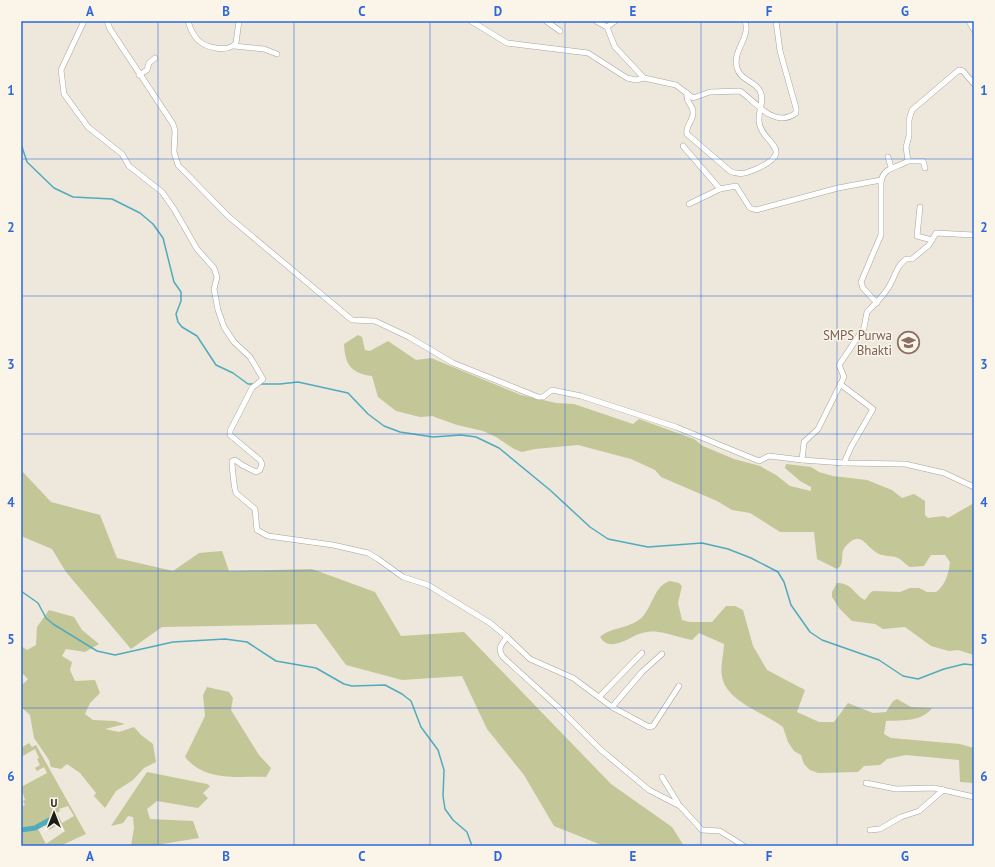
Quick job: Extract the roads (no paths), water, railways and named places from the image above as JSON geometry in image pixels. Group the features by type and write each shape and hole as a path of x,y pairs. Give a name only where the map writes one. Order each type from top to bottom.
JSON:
{"street":[{"path":"84,21 61,70 64,94 88,127 122,154 129,166 162,192 197,249 214,268 216,277 214,289 218,310 224,327 234,342 250,357 263,379 252,388 230,431 230,435 260,460 262,464 260,470 256,472 235,460 232,461 236,493 255,510 257,530 262,534 272,537 333,545 368,553 403,577 428,585 490,623 530,659 566,674 612,707 652,727 679,686"},
{"path":"107,21 110,29 139,75 173,124 175,131 174,152 178,165 229,217 352,320 375,321 409,337 453,363 540,398 545,397 552,390 573,394 676,427 758,460 769,456 844,463 913,465 944,473 974,487"},
{"path":"188,21 194,35 205,45 222,48 234,46 264,49 277,54"},
{"path":"234,46 238,36 239,21"},
{"path":"471,21 507,43 588,54 627,78 636,80 644,78 676,86 693,98 710,92 740,91 760,109 781,118 792,116 796,110 780,51 776,21"},
{"path":"546,21 560,31"},
{"path":"596,21 607,27 615,47 644,78"},
{"path":"607,27 615,21"},
{"path":"687,93 686,101 693,110 686,129 687,134 735,174 747,173 770,163 775,157 775,147 759,122 760,92 755,86 740,75 736,67 737,51 746,32 745,21"},
{"path":"969,21 974,30"},
{"path":"139,75 147,70 149,63 155,58"},
{"path":"908,161 906,147 910,132 909,120 910,114 914,108 959,70 963,71 974,84"},
{"path":"683,146 720,189"},
{"path":"888,157 891,167"},
{"path":"877,303 863,288 861,282 881,235 881,180 884,173 891,167 908,161 923,162 926,168"},
{"path":"689,204 720,189 736,186 750,208 756,210 838,188 881,180"},
{"path":"920,207 917,236 932,240"},
{"path":"802,460 804,442 818,429 844,374 839,365 864,328 867,312 877,303 891,284 899,265 906,259 912,259 932,240 936,233 974,235"},
{"path":"840,384 873,409 851,447 844,463"},
{"path":"507,637 499,647 499,652 503,657 601,750 649,790 680,806"},
{"path":"599,697 642,653"},
{"path":"612,707 642,672 662,654"},
{"path":"662,777 680,806 702,830 720,831 744,846"},
{"path":"866,783 896,789 934,788 974,797"},
{"path":"870,830 880,829 901,817 919,811 943,790"}],"waterway":[{"path":"21,144 27,162 54,188 73,197 112,199 140,213 153,224 163,238 174,282 181,292 181,301 176,314 178,322 182,327 197,336 216,365 233,373 248,384 254,384"},
{"path":"260,384 298,382 348,393 368,414 384,426 400,432 433,437 461,435 476,437 499,448 550,490 590,527 608,539 648,547 702,543 728,549 751,558 778,572 784,582 791,605 810,632 822,640 879,660 903,676 918,679 944,669 964,664 974,665"},
{"path":"21,591 38,603 46,618 53,624 97,651 115,655 173,642 225,639 247,642 276,661 316,668 344,684 352,686 385,685 402,694 411,701 421,727 438,750 444,770 443,796 445,809 453,820 467,832 472,846"},
{"path":"21,830 35,828 55,817"}],"place":[{"name":"SMPS Purwa Bhakti","path":"908,342"}]}
